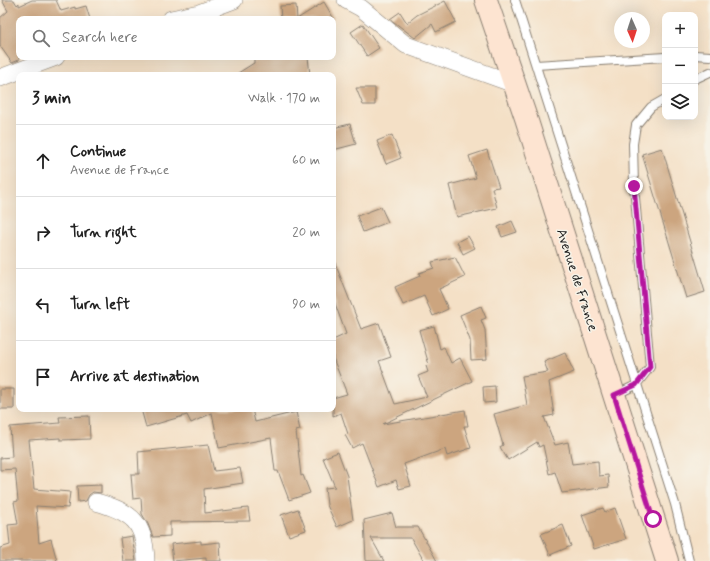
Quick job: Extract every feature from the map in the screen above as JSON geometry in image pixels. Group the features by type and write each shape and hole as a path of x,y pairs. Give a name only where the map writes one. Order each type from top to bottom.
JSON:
{"main road":[{"name":"Avenue de France","path":"486,0 614,395 666,561"}],"street":[{"path":"185,16 199,13 234,0"},
{"path":"346,0 361,8 406,45 514,84"},
{"path":"0,78 48,60"},
{"path":"96,502 119,509 132,517 142,533 146,561"}],"lane":[{"path":"515,0 675,504 689,561"},
{"path":"698,56 710,56"},
{"path":"536,65 662,57"},
{"path":"698,78 710,72"},
{"path":"614,395 636,385 650,367 634,186 633,144 636,125 651,107 662,101"}],"building":[{"path":"2,0 14,0 17,5 19,3 19,6 32,0 56,0 61,11 86,6 89,16 16,16 16,60 19,60 12,63 0,46 0,18 8,11"},
{"path":"445,1 456,22 436,32 432,24 415,38 390,19 400,12 407,23 417,15"},
{"path":"324,2 332,16 302,16"},
{"path":"296,5 297,16 281,16 280,6"},
{"path":"363,24 379,48 367,56 351,32"},
{"path":"254,60 308,60 310,72 240,72 254,63"},
{"path":"356,88 375,88 375,105 363,105"},
{"path":"350,124 356,144 336,149 336,127"},
{"path":"392,135 401,158 386,164 377,141"},
{"path":"662,148 705,292 686,298 642,154"},
{"path":"487,150 499,187 492,188 497,208 457,217 449,185 476,178 469,156"},
{"path":"381,207 388,222 363,232 357,216"},
{"path":"512,221 517,232 502,237 498,227"},
{"path":"468,236 475,248 463,254 457,242"},
{"path":"455,257 465,277 439,289 448,309 433,316 424,296 403,305 395,287 420,276 419,273 434,268 432,262"},
{"path":"336,266 361,329 379,323 391,357 379,361 395,404 427,397 418,376 428,372 426,366 429,365 419,330 434,326 440,349 444,347 451,363 460,358 472,381 383,424 465,410 468,426 464,426 471,448 447,456 445,449 404,464 411,486 399,489 396,480 379,487 362,443 352,448 345,435 348,434 341,413 333,416 333,412 336,412 336,397 347,394 336,366 336,339 346,334 336,306"},
{"path":"481,306 486,318 481,320 485,330 487,359 471,360 470,340 460,315"},
{"path":"565,353 574,372 549,382 554,415 544,417 555,445 568,442 572,464 598,461 599,476 608,475 609,487 562,493 555,472 549,474 543,445 539,447 537,442 508,460 500,447 503,445 494,414 527,405 522,376 548,372 544,362"},
{"path":"495,386 496,402 484,403 483,387"},
{"path":"0,389 14,389 14,409 0,409"},
{"path":"142,412 253,412 255,422 296,412 300,430 296,431 301,476 303,475 310,493 289,500 278,471 275,471 271,438 219,448 212,413 191,423 187,415 146,427"},
{"path":"89,416 90,439 60,440 60,438 29,440 34,489 70,492 68,508 36,506 39,543 51,539 57,561 0,561 0,548 10,545 8,525 18,524 14,502 18,501 15,469 0,470 0,458 12,457 10,427 60,423 59,417"},
{"path":"208,445 214,471 240,468 243,483 204,489 205,513 248,508 250,521 170,522 170,536 153,537 142,514 141,498 133,499 131,474 139,474 138,452"},
{"path":"338,452 347,476 353,520 337,527 327,505 325,488 335,487 323,458"},
{"path":"101,485 101,493 93,492 89,495 86,501 78,502 77,486"},
{"path":"603,508 605,512 615,508 626,539 594,549 582,515"},
{"path":"298,509 306,530 289,536 281,515"},
{"path":"392,513 396,527 418,527 437,561 424,561 411,538 371,538 384,561 366,561 364,520"},
{"path":"563,525 571,546 550,555 541,534"},
{"path":"132,536 136,561 123,561 120,538"},
{"path":"201,541 201,544 220,542 221,561 206,561 206,558 173,561 171,544"}],"route":[{"path":"634,186 647,316 650,367 636,385 614,395 653,519"}]}
